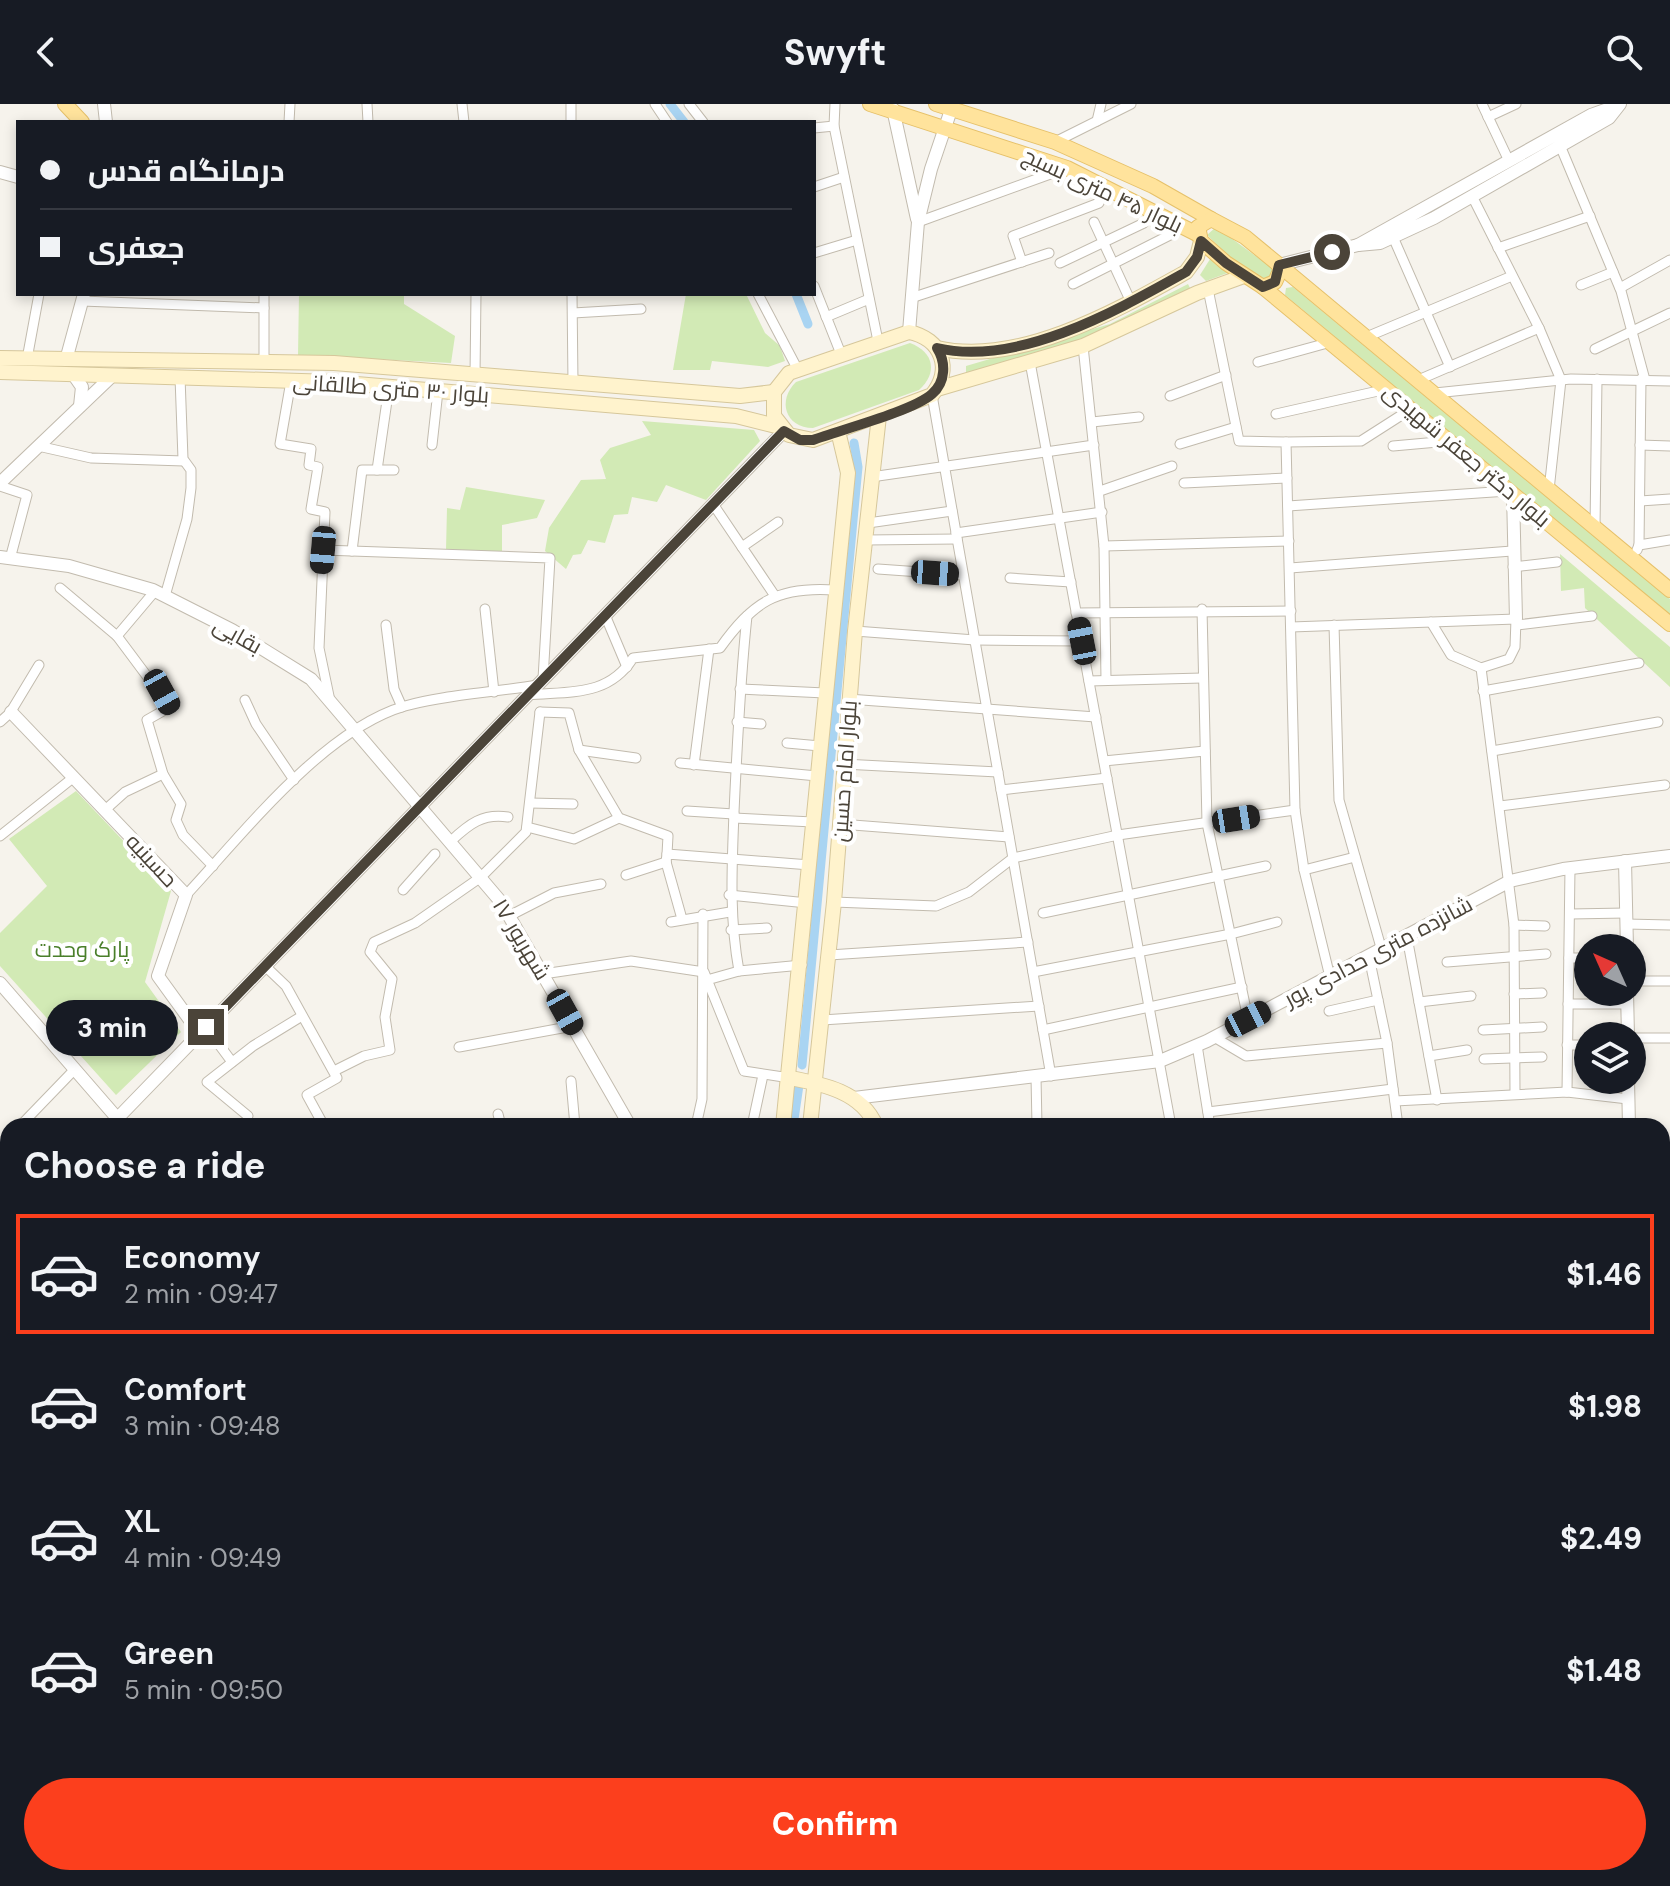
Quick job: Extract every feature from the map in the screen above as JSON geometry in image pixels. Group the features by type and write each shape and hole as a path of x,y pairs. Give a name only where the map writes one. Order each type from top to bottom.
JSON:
{"main road":[{"path":"65,104 80,120"},
{"name":"بلوار ۴۵ متری بسیج","path":"870,104 946,126 1067,168 1199,237 1244,276"},
{"name":"بلوار ۴۵ متری بسیج","path":"936,104 953,106 1055,142 1139,179 1245,237 1279,265"},
{"path":"782,429 774,416 774,392 780,381 798,370 909,332 921,335 937,348 963,354 986,352 1078,326 1186,272 1197,257 1203,221 1211,219"},
{"path":"1263,287 1275,282 1279,265"},
{"name":"بلوار دکتر جعفر شهیدی","path":"1279,265 1595,528 1637,552 1670,590"},
{"path":"1186,272 1203,291"},
{"name":"بلوار دکتر جعفر شهیدی","path":"1244,276 1263,287 1331,342 1670,624"},
{"name":"بلوار ۳۰ متری طالقانی","path":"113,368 180,377 389,387 736,416 782,429 800,440 813,440 934,392 1083,346 1203,291 1244,276"},
{"path":"934,392 943,374 937,348"},
{"name":"بلوار ۳۰ متری طالقانی","path":"0,358 27,359 68,369"},
{"name":"بلوار ۳۰ متری طالقانی","path":"0,372 334,363 740,396 774,392"},
{"name":"بلوار امام حسین","path":"811,1118 834,902 848,699 879,416"},
{"name":"بلوار امام حسین","path":"784,1118 802,965 817,776 848,473 838,431"},
{"path":"791,1072 816,1077 854,1098 870,1118"}],"street":[{"path":"689,104 701,120"},
{"path":"835,104 834,126 878,341"},
{"path":"1097,121 1101,104"},
{"path":"1055,142 1131,104"},
{"path":"1482,104 1511,165"},
{"path":"1488,117 1516,104"},
{"path":"1279,265 1393,237 1472,196 1511,165 1602,106 1620,104"},
{"path":"1358,245 1609,118 1620,104"},
{"path":"909,332 918,222 953,106"},
{"path":"893,109 918,222"},
{"path":"816,128 834,126"},
{"path":"1559,143 1620,288 1646,380 1640,445 1637,552 1670,540"},
{"path":"918,222 1067,168"},
{"path":"816,186 844,177"},
{"path":"1472,196 1539,328 1561,380 1549,490"},
{"path":"1022,262 1013,236 1099,203"},
{"path":"1498,248 1590,216"},
{"path":"1094,222 1131,302"},
{"path":"1060,263 1144,223"},
{"path":"1073,284 1170,235"},
{"path":"1393,237 1450,367"},
{"path":"816,252 857,240"},
{"path":"911,298 1049,253"},
{"path":"1620,288 1670,260"},
{"path":"1581,285 1613,272"},
{"path":"1364,338 1512,276"},
{"path":"816,291 841,354"},
{"path":"1203,291 1226,375 1239,441 1361,441 1411,409"},
{"path":"27,359 39,296"},
{"path":"264,296 264,363"},
{"path":"475,375 476,296"},
{"path":"572,296 573,383"},
{"path":"759,296 798,370"},
{"path":"80,406 82,387 68,369 83,298 264,308"},
{"path":"826,317 869,299"},
{"path":"573,313 641,309"},
{"path":"1595,349 1670,313"},
{"path":"1416,381 1539,328"},
{"path":"1258,362 1331,342"},
{"path":"1083,346 1102,512 1107,612 1106,680"},
{"path":"1030,362 1170,1118"},
{"path":"5,558 27,495 0,485 80,406 113,368"},
{"path":"1170,396 1226,375"},
{"path":"117,636 160,594 187,519 191,470 184,461 180,377"},
{"path":"1431,394 1561,380 1668,378"},
{"path":"1595,528 1597,379"},
{"path":"291,381 280,444 311,449 309,465 318,467 310,503 311,509 325,512 319,648 329,696"},
{"path":"377,470 389,387"},
{"path":"1276,414 1387,389"},
{"path":"432,445 438,391"},
{"path":"934,392 944,466 1051,1076"},
{"path":"1092,422 1139,417"},
{"path":"1180,444 1236,427"},
{"path":"118,1118 782,429"},
{"path":"1393,446 1450,441"},
{"path":"1286,442 1295,810 1304,870 1330,977"},
{"path":"871,477 1094,445"},
{"path":"1640,445 1670,446"},
{"path":"38,446 91,458 184,461"},
{"path":"1100,491 1172,466"},
{"path":"352,551 362,470 394,470"},
{"path":"1184,483 1287,478"},
{"path":"1288,506 1511,492 1516,622 1515,647 1509,659 1481,668 1451,655 1431,622"},
{"path":"1640,501 1670,499"},
{"path":"713,504 775,596"},
{"path":"868,523 952,511"},
{"path":"866,540 956,536 1102,512"},
{"path":"742,547 778,522"},
{"path":"1104,546 1289,541"},
{"path":"323,550 550,558 536,686 540,712 527,827 481,877 415,923 374,942 370,952 392,979 385,1017 390,1050 364,1056 334,1071"},
{"path":"1290,568 1512,551"},
{"name":"بقایی","path":"5,558 69,566 160,594 288,663 329,696 377,760 421,805"},
{"path":"1513,567 1557,562"},
{"path":"878,569 963,575"},
{"path":"1010,578 1071,582"},
{"path":"60,588 117,636 170,707 147,720 163,774 181,804 176,820 183,835 213,866"},
{"path":"186,895 294,780 357,730 402,707 536,686 588,690 612,683 633,658 720,648 747,616 775,596 798,588 835,590"},
{"path":"485,609 494,692"},
{"path":"1076,613 1202,609 1291,611"},
{"path":"1202,609 1207,823 1248,1019"},
{"path":"605,615 627,667"},
{"path":"739,971 731,930 729,895 737,722 747,616"},
{"path":"1291,627 1516,622 1592,616"},
{"path":"386,625 394,689 402,707"},
{"path":"1334,625 1339,800 1382,951"},
{"path":"855,631 975,640 1082,641"},
{"path":"694,765 709,649"},
{"path":"1483,691 1639,663"},
{"path":"0,722 11,712 39,665"},
{"path":"1481,668 1514,925 1515,1093"},
{"path":"1089,681 1202,678"},
{"path":"740,689 825,693"},
{"path":"848,699 986,706 1096,717"},
{"path":"245,700 256,724 294,780"},
{"name":"حسینیه","path":"11,712 186,895 158,976 203,1030"},
{"path":"540,712 569,713 579,750 619,818 668,836 666,858 682,919"},
{"path":"737,722 761,724"},
{"path":"1492,751 1658,722"},
{"path":"787,743 820,746"},
{"path":"579,750 636,758"},
{"path":"1104,761 1205,751"},
{"path":"680,763 817,776"},
{"path":"843,764 998,772"},
{"path":"105,810 125,792 163,774"},
{"path":"0,836 74,777"},
{"path":"1001,790 1107,778"},
{"path":"1500,806 1665,785"},
{"path":"530,803 573,804"},
{"name":"۱۷ شهریور","path":"421,805 509,916 625,1118"},
{"path":"834,902 920,907 952,902 1013,858 1118,835 1295,810"},
{"path":"687,811 813,822"},
{"path":"451,841 465,827 490,814 508,817"},
{"path":"527,827 574,839 619,818"},
{"path":"840,824 1009,837"},
{"path":"403,890 435,854"},
{"name":"شانزده متری حدادی پور","path":"854,1098 1160,1061 1214,1037 1382,951 1510,881 1570,868 1670,856"},
{"path":"1304,870 1355,857"},
{"path":"626,875 666,858 810,865"},
{"path":"1625,861 1627,934"},
{"path":"1043,913 1266,866"},
{"path":"1567,1092 1570,868"},
{"path":"509,916 554,893 601,884"},
{"path":"729,895 807,903"},
{"path":"671,922 703,914 730,912"},
{"path":"698,1118 702,1099 706,976 703,914"},
{"path":"1570,914 1670,925"},
{"path":"1033,972 1231,934 1277,922"},
{"path":"1514,925 1545,926"},
{"path":"731,930 767,928"},
{"path":"1407,937 1437,1100"},
{"path":"829,955 1028,942"},
{"path":"1447,962 1546,954"},
{"path":"1369,957 1387,1043 1397,1118"},
{"path":"1569,958 1574,958"},
{"path":"543,974 631,961 706,976 802,965"},
{"path":"265,966 286,986 337,1078 307,1095 322,1118"},
{"path":"706,976 744,1071 763,1075 791,1072"},
{"path":"1646,981 1670,981"},
{"path":"0,983 75,1069 111,1118"},
{"path":"1043,1030 1242,987"},
{"path":"1514,994 1542,993"},
{"path":"1419,1002 1471,996"},
{"path":"1329,1011 1378,1000"},
{"path":"1568,1004 1574,1003"},
{"path":"822,1020 1039,1006"},
{"path":"248,1116 207,1082 302,1016"},
{"path":"459,1047 573,1026"},
{"path":"1483,1030 1542,1027"},
{"path":"203,1030 232,1062"},
{"path":"1214,1037 1246,1056 1387,1043"},
{"path":"1646,1037 1670,1038"},
{"path":"1197,1045 1209,1118"},
{"path":"1567,1045 1574,1045"},
{"path":"1429,1056 1467,1050"},
{"path":"1484,1059 1542,1057"},
{"path":"26,1118 75,1069"},
{"path":"754,1118 763,1075"},
{"path":"1036,1077 1037,1118"},
{"path":"571,1081 574,1118"},
{"path":"1208,1112 1393,1089"},
{"path":"1395,1101 1567,1092 1628,1099"},
{"path":"1628,1094 1629,1118"},
{"path":"498,1114 499,1118"}],"green space":[{"path":"1216,227 1272,268 1272,277 1265,279 1231,258 1207,235"},
{"path":"1212,256 1230,272 1206,281 1200,275"},
{"path":"1188,284 1191,290 1112,330 966,375 966,366 1110,324"},
{"path":"1293,287 1670,599 1670,616 1285,295 1286,288"},
{"path":"299,296 404,296 404,304 455,336 451,363 298,355"},
{"path":"686,296 747,296 765,333 780,346 785,361 768,367 712,361 710,370 673,370"},
{"path":"910,343 924,352 931,364 929,377 919,390 813,428 803,427 790,418 787,397 796,382"},
{"path":"642,421 754,430 760,441 706,500 666,485 657,502 632,497 628,514 614,515 605,543 588,540 581,554 573,555 566,569 545,551 549,528 581,480 606,479 600,460 610,448 651,435"},
{"path":"466,487 545,500 537,518 502,525 502,552 446,550 447,508 460,510"},
{"path":"1560,554 1670,647 1670,687 1585,608 1584,588 1561,591"},
{"name":"پارک وحدت","path":"76,791 171,891 145,982 181,1032 116,1095 0,966 0,933 47,886 9,839"}],"waterway":[{"path":"670,104 682,120"},
{"path":"797,296 808,324"},
{"path":"802,1065 858,467 854,443"},
{"path":"794,1118 799,1085"}],"route":[{"path":"206,1027 784,431 800,440 813,440 921,401 937,389 943,374 943,362 937,348 963,354 986,352 1078,326 1186,272 1197,257 1201,241 1226,263 1263,287 1279,277 1279,265 1332,252"}]}
